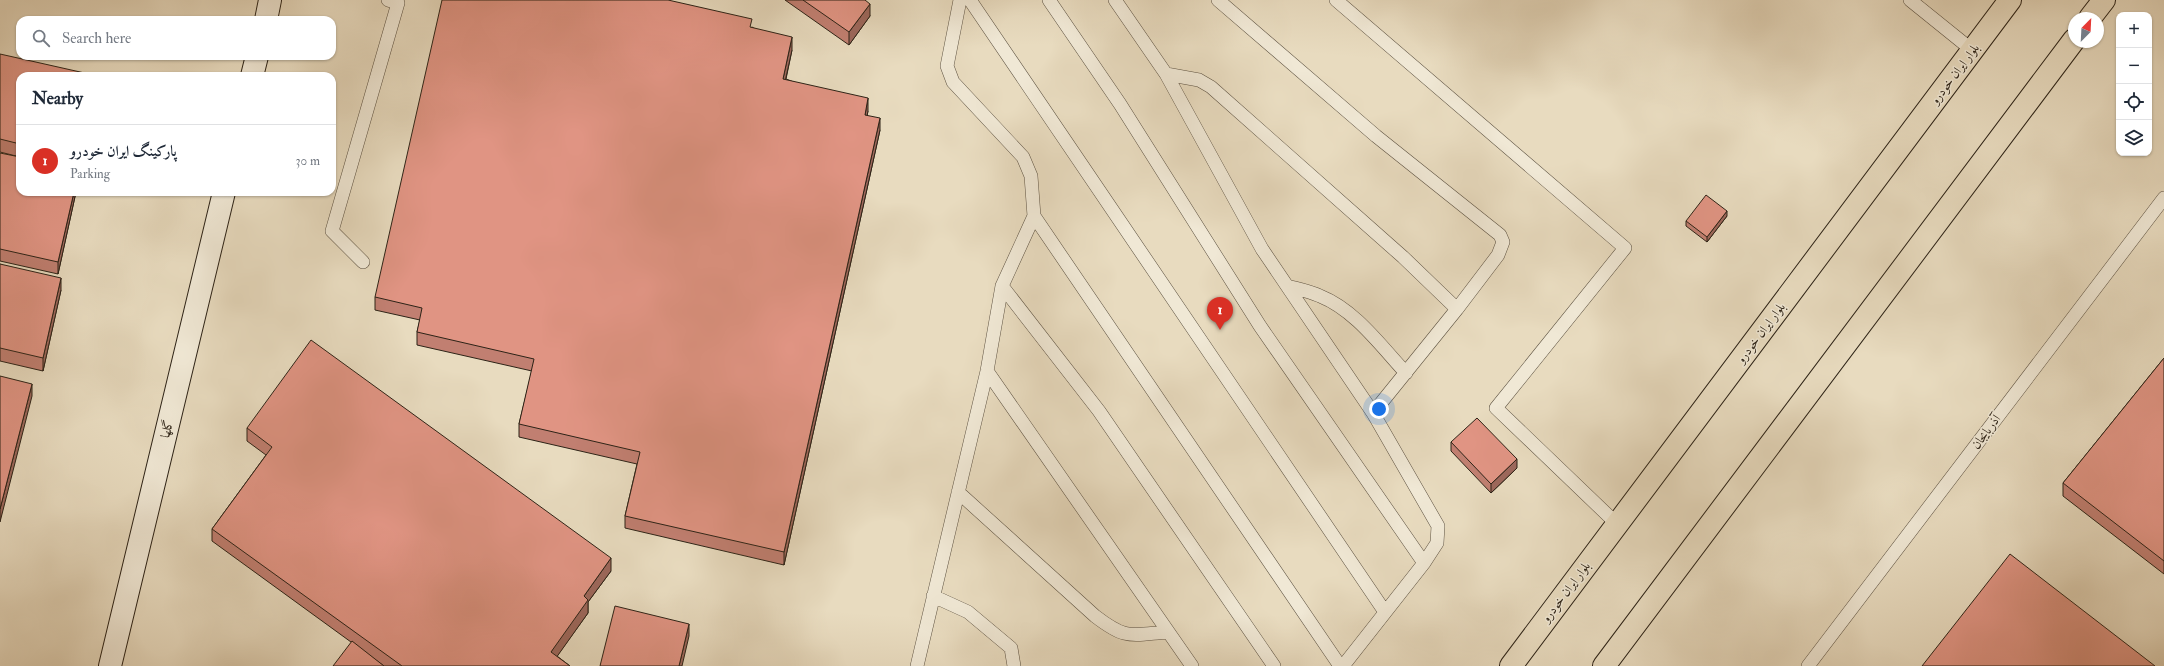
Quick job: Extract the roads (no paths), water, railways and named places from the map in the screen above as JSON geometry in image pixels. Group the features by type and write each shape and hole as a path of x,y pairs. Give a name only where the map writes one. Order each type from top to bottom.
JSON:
{"main road":[{"name":"بلوار ایران خودرو","path":"1511,666 2010,0"},
{"path":"2095,12 2104,0"},
{"path":"1604,666 2068,48"}],"street":[{"path":"267,16 270,0"},
{"path":"253,72 256,60"},
{"name":"گلها","path":"110,666 223,196"}],"lane":[{"path":"363,262 332,231 398,4 388,0"},
{"path":"917,666 987,371 1002,286 1034,216 1031,176 1023,157 953,82 947,66 960,0"},
{"path":"970,0 1385,612"},
{"path":"1049,0 1120,104 1260,326 1424,563"},
{"path":"1034,216 1342,666 1424,563 1437,543 1438,526 1373,413 1262,249 1166,74 1116,0"},
{"path":"1218,0 1376,136 1500,234 1503,242 1498,255 1457,309 1373,413"},
{"path":"1336,0 1625,248 1496,408 1617,524"},
{"path":"1910,0 1972,50"},
{"path":"1166,74 1199,80 1211,87 1403,257 1457,309"},
{"name":"آذربایجان","path":"1808,666 2164,198"},
{"path":"1002,286 1099,411 1274,666"},
{"path":"1287,286 1320,296 1342,308 1353,317 1406,372"},
{"path":"987,371 1192,666"},
{"path":"958,492 1095,616 1112,629 1126,635 1168,632"},
{"path":"933,596 968,612 1011,648 1014,666"}],"place":[{"name":"پارکینگ ایران خودرو","path":"1220,330"}]}
